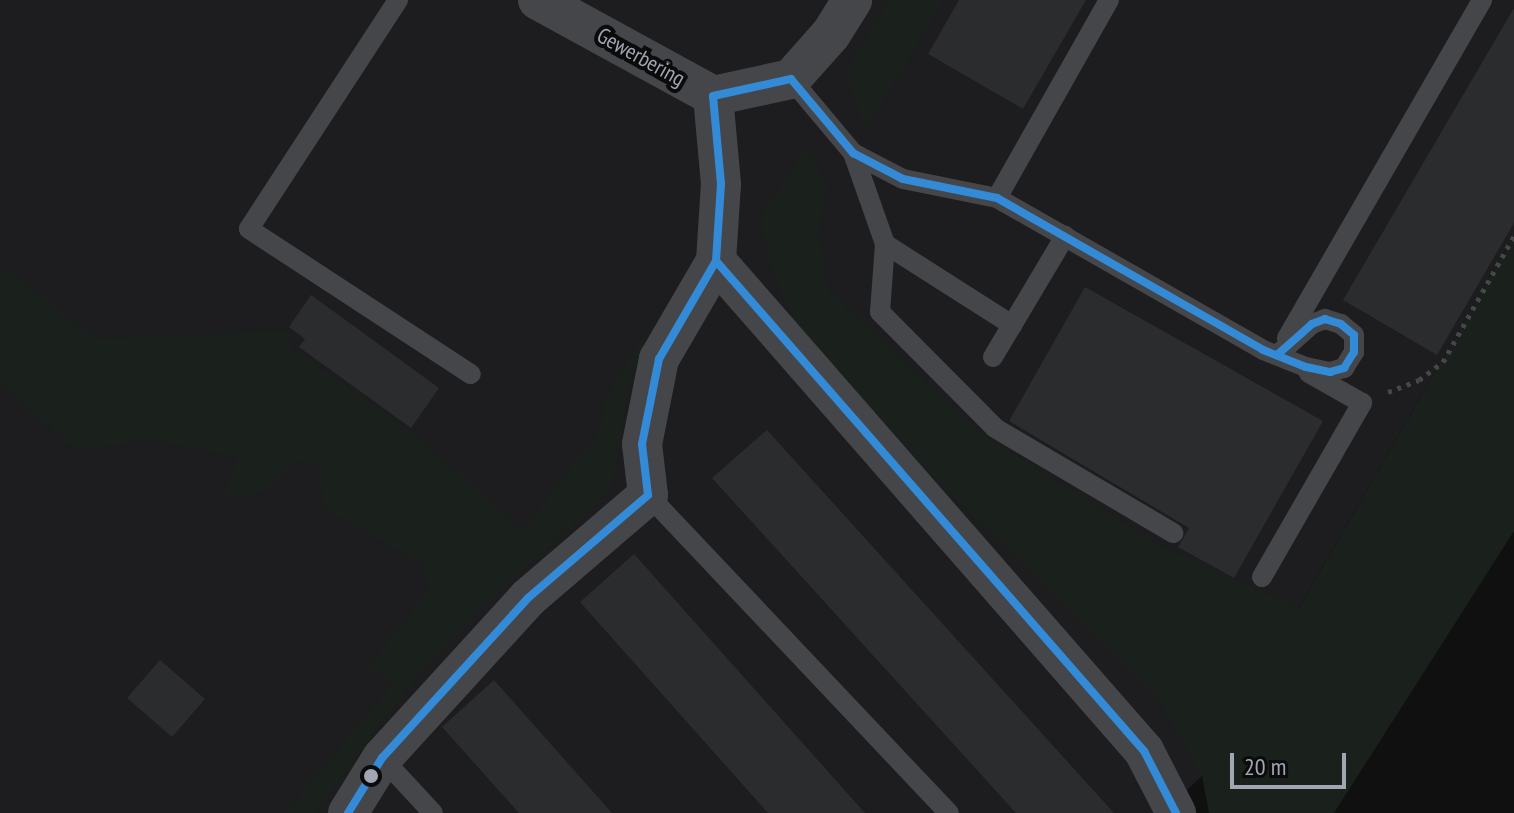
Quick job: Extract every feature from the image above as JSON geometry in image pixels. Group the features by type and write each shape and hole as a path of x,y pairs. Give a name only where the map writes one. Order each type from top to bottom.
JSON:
{"street":[{"name":"Gewerbering","path":"538,0 713,96"},
{"path":"348,813 382,758 528,598 648,495 642,444 659,359 716,261 721,184 713,96 791,79 831,34 852,0"},
{"path":"716,261 1144,751 1176,813"}],"lane":[{"path":"398,0 249,229 471,374"},
{"path":"997,198 1109,0"},
{"path":"1277,355 1482,0"},
{"path":"791,79 853,153 885,244 880,312 995,428 1173,533"},
{"path":"853,153 903,179 997,198 1362,403 1262,577"},
{"path":"993,357 1065,236"},
{"path":"885,244 1012,325"},
{"path":"648,495 949,813"},
{"path":"382,758 433,813"}],"path":[{"path":"1362,403 1419,380 1443,362 1514,236"}],"shaded area":[{"path":"0,0 1514,0 1514,235 1202,776 1162,813 0,813"},
{"path":"889,0 944,0 866,130 845,72"},
{"path":"806,148 828,186 818,232 830,292 987,437 1153,542 1299,608 1514,235 1514,531 1334,813 1209,813 1202,776 1155,694 948,492 796,329 769,262 761,216"},
{"path":"0,264 95,339 286,331 292,348 411,431 523,530 601,429 605,398 671,294 646,339 628,389 616,471 608,492 480,610 408,688 315,813 285,813 394,682 367,669 430,588 421,564 322,507 320,464 296,462 254,498 224,494 238,457 147,440 76,451 0,382"}],"building":[{"path":"959,0 1086,0 1023,109 928,54"},
{"path":"1514,8 1514,223 1437,355 1343,300"},
{"path":"1085,287 1323,421 1234,578 1178,547 1189,528 1009,421"},
{"path":"311,295 439,388 411,428 299,347 305,339 289,327"},
{"path":"767,430 1114,813 1016,813 712,478"},
{"path":"634,554 865,813 768,813 580,602"},
{"path":"160,660 205,699 172,737 127,698"},
{"path":"494,680 612,813 519,813 442,727"}],"transit line":[{"path":"348,813 382,758 528,598 648,495 642,444 659,359 716,261 721,184 713,96 791,79 853,153 903,179 997,198 1263,350 1306,367 1330,372 1344,368 1354,352 1354,335 1341,324 1325,319 1312,324 1277,355"},
{"path":"716,261 1144,751 1176,813"}]}
